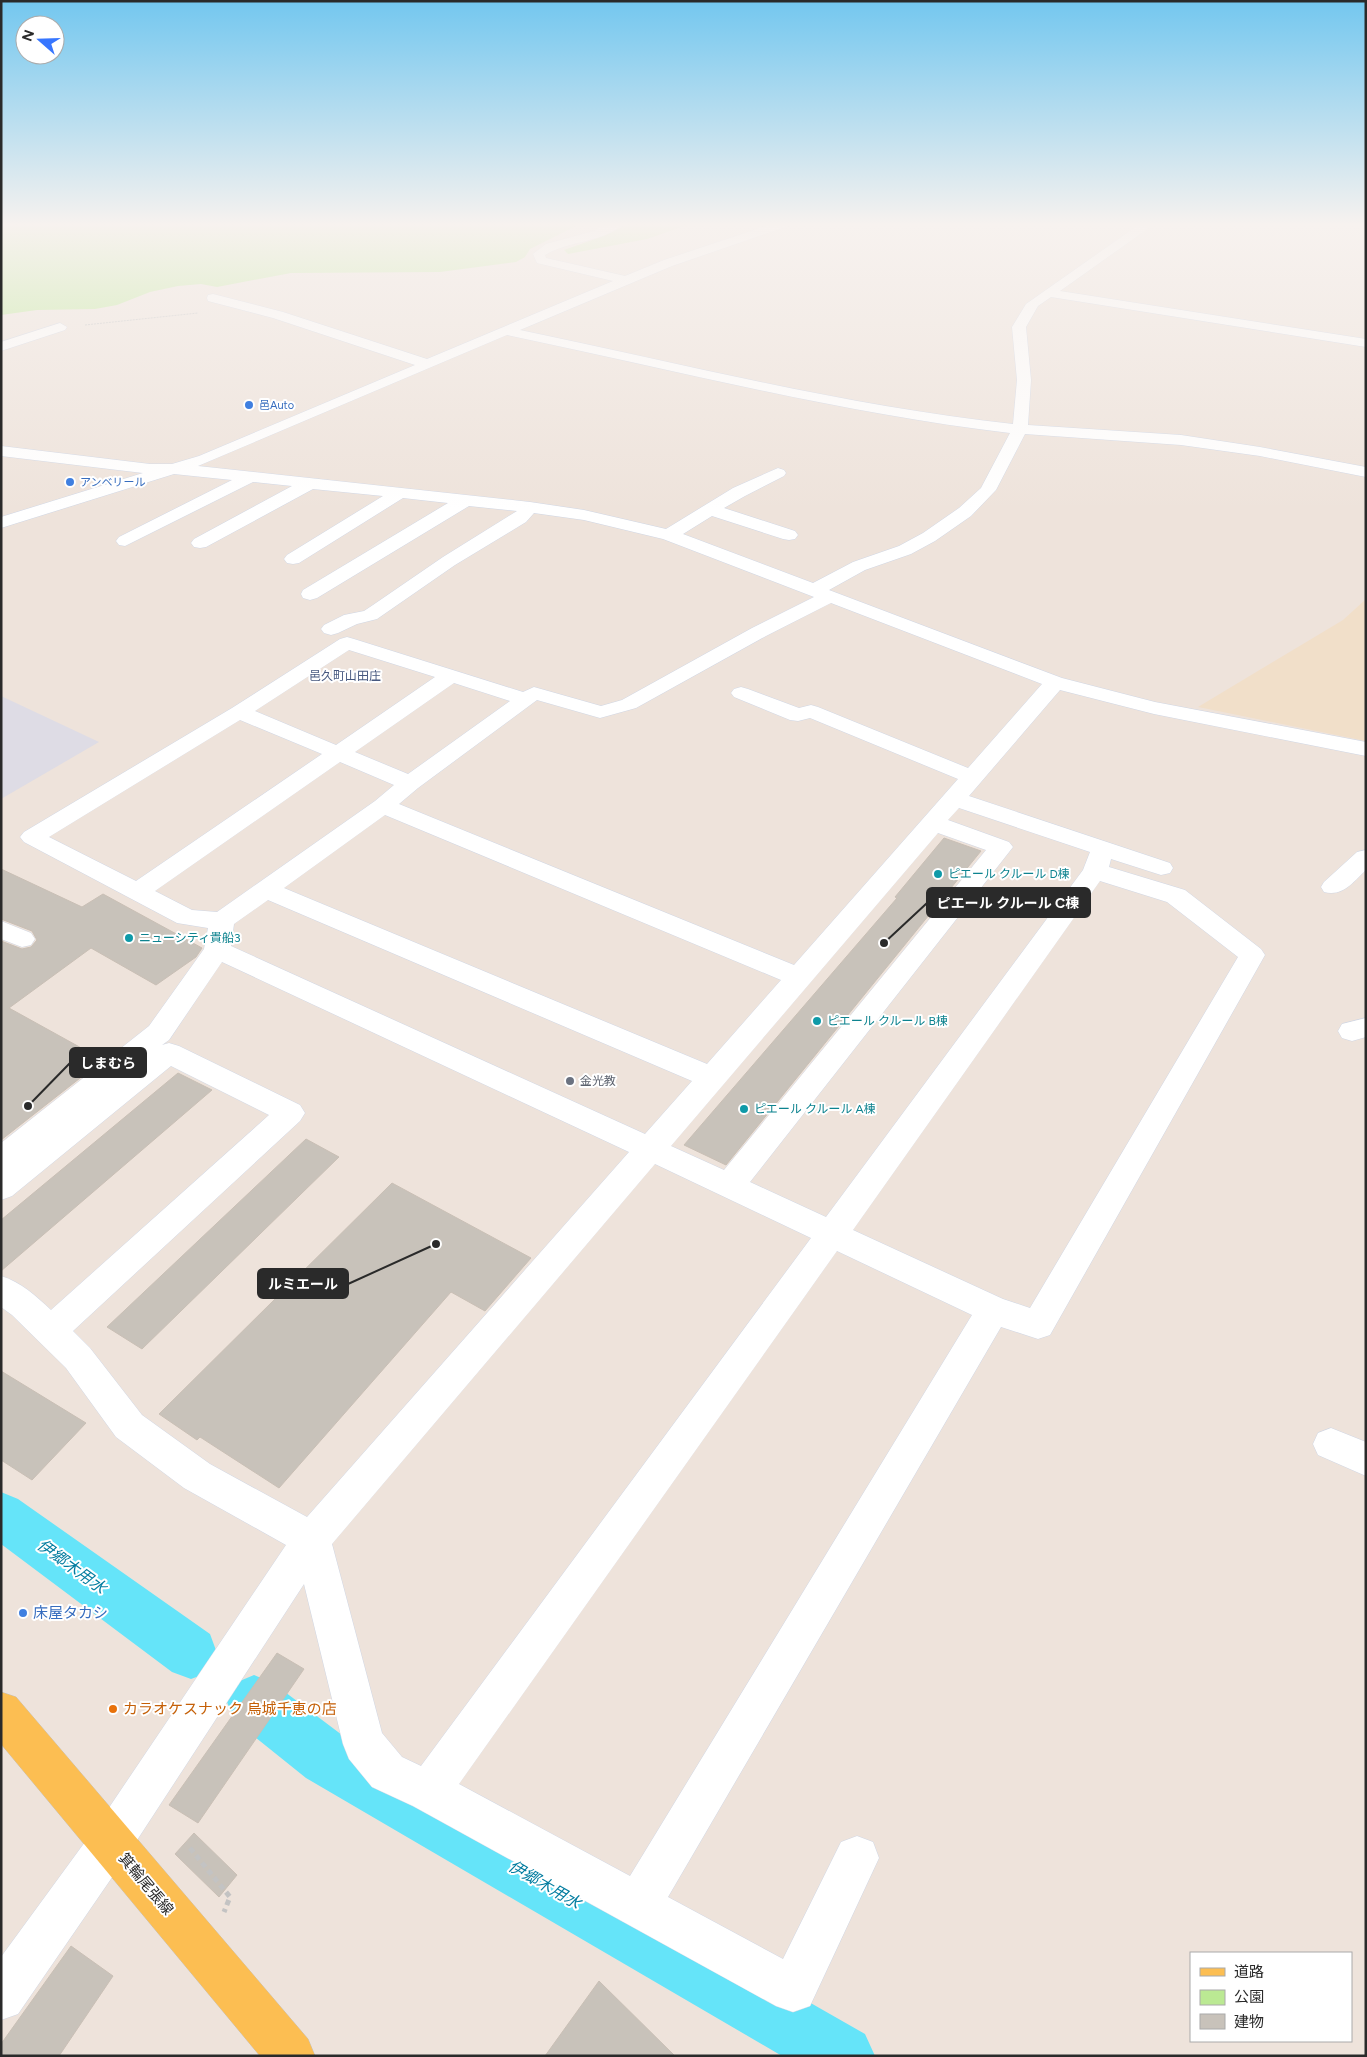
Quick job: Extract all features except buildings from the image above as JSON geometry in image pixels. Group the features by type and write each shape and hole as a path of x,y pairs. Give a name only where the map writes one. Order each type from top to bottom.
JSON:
{"main road":[{"name":"箕輪尾張線","path":"1,1712 291,2056"}],"street":[{"path":"287,318 427,364"},
{"path":"1,523 177,469 214,455 537,318"},
{"path":"1,1160 160,1033 217,950 222,922 383,806 410,782 525,699 534,693 600,712 629,704 750,637 821,594 859,566 905,550 929,537 964,512 988,490 1020,428 1024,380 1019,327 1024,318"},
{"path":"1207,318 1366,343"},
{"path":"1,347 60,327"},
{"path":"506,331 836,400 994,426 1181,441 1294,457 1366,472"},
{"path":"1,451 150,469 177,469 530,507 584,515 669,535 1054,682 1154,708 1366,749"},
{"path":"669,535 709,509 778,473"},
{"path":"125,540 250,477"},
{"path":"200,543 311,483"},
{"path":"293,559 400,493"},
{"path":"310,594 466,500"},
{"path":"331,630 351,618 370,615 380,609 449,560 520,518 530,507"},
{"path":"709,509 789,535"},
{"path":"222,922 186,917 32,837 239,712 347,643 525,699"},
{"path":"136,892 451,676"},
{"path":"1,1996 111,1842 312,1539 651,1149 710,1077 1054,682"},
{"path":"217,950 651,1149 993,1310 1038,1325 1252,955 1176,896 1099,860 811,711 798,715 741,693"},
{"path":"239,712 410,782"},
{"path":"383,806 798,977"},
{"path":"729,1186 1001,846 933,823"},
{"path":"1333,887 1366,858"},
{"path":"1099,860 1161,868"},
{"path":"428,1791 1099,860"},
{"path":"266,890 710,1077"},
{"path":"1,1188 169,1053 290,1113 51,1332"},
{"path":"1,1289 24,1305 78,1358 130,1426 197,1476 312,1539 364,1744 387,1772 428,1791 793,1989 857,1858"},
{"path":"638,1904 993,1310"},
{"path":"1331,1444 1366,1460"}],"path":[{"path":"60,327 148,318"},
{"path":"190,1848 230,1897 222,1917"}],"shaded area":[{"path":"1366,599 1366,741 1198,707 1343,620"},
{"path":"1,696 99,742 1,799"}],"waterway":[{"name":"伊郷木用水","path":"1,1515 191,1653"},
{"name":"伊郷木用水","path":"254,1702 326,1758 843,2056"}],"place":[{"name":"邑Auto","path":"249,405"},
{"name":"アンベリール","path":"70,482"},
{"name":"ピエール クルール D棟","path":"938,874"},
{"name":"ニューシティ貴船3","path":"129,938"},
{"name":"ピエール クルール C棟","path":"884,943"},
{"name":"ピエール クルール B棟","path":"817,1021"},
{"name":"金光教","path":"570,1081"},
{"name":"しまむら","path":"28,1106"},
{"name":"ピエール クルール A棟","path":"744,1109"},
{"name":"ルミエール","path":"436,1244"},
{"name":"床屋タカシ","path":"23,1613"},
{"name":"カラオケスナック 烏城千恵の店","path":"113,1709"}],"district":[{"name":"邑久町山田庄","path":"345,676"}]}
